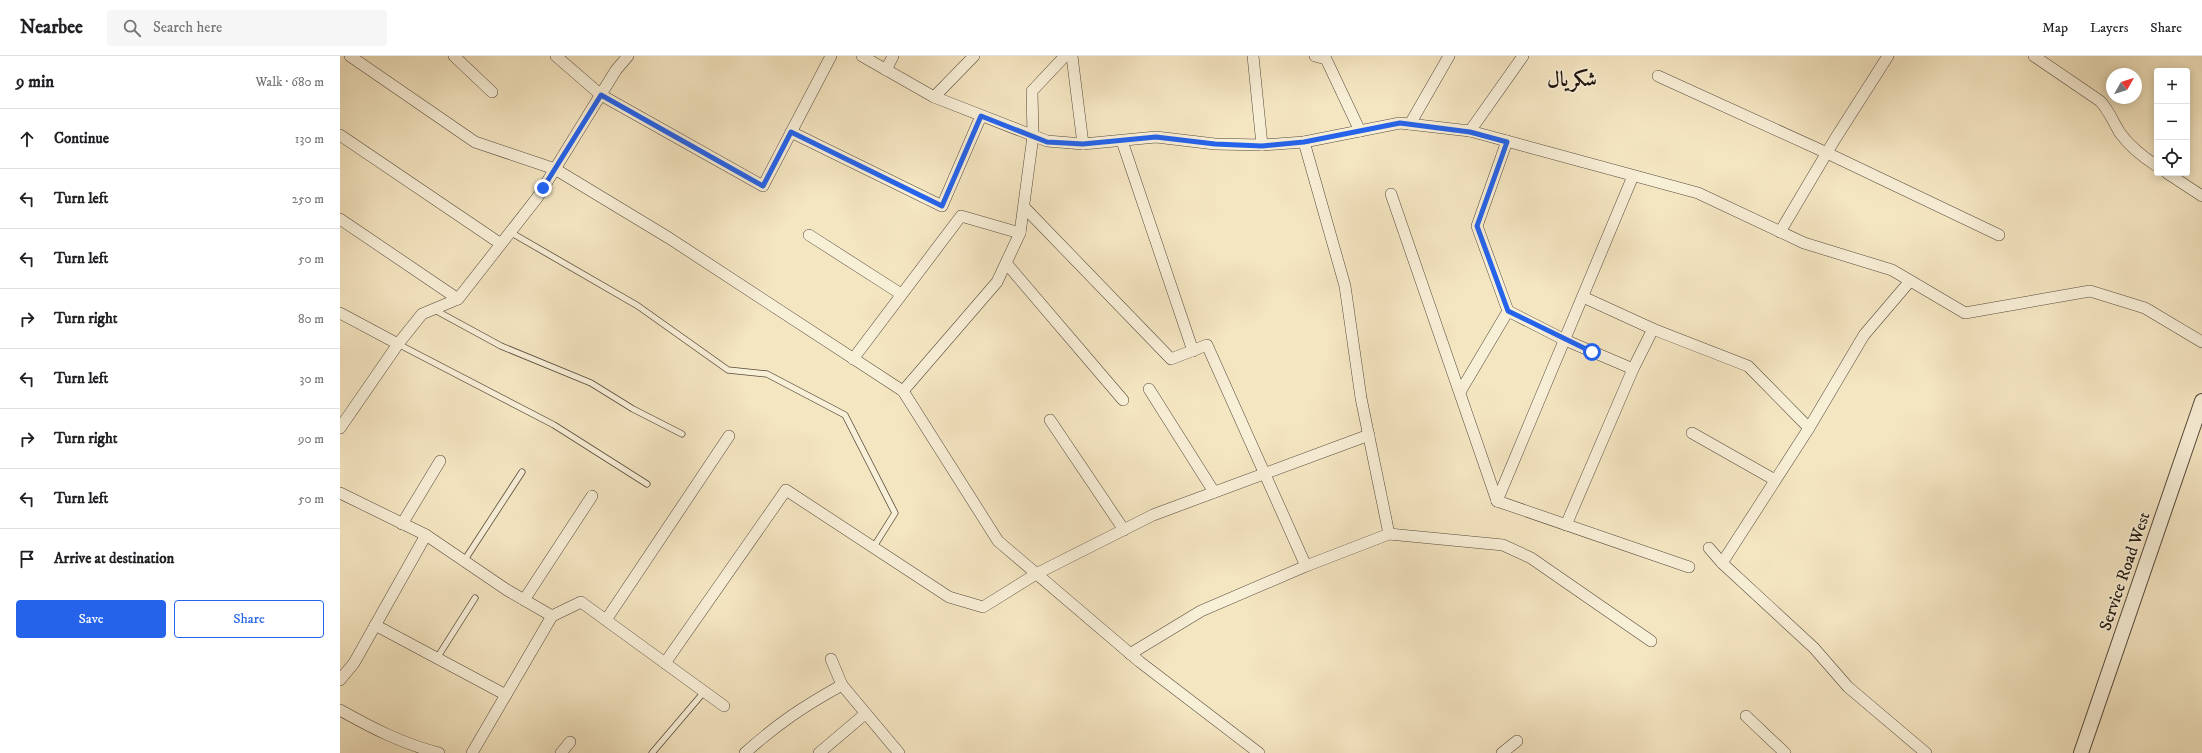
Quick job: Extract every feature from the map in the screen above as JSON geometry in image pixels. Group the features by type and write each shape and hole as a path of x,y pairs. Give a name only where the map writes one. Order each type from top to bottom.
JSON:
{"street":[{"path":"350,56 475,142 555,169 669,238 903,391 998,541 1130,654 1260,753"},
{"path":"454,56 492,92"},
{"path":"556,56 601,95 763,186 831,56"},
{"path":"340,428 398,344 422,314 458,299 537,198 601,95 628,56"},
{"path":"862,56 934,97 1047,142 1083,144 1156,137 1215,144 1262,146 1304,142 1400,123 1470,132 1698,193 1804,243 1892,270 1965,312 2090,291 2146,308 2202,342"},
{"path":"886,70 893,56"},
{"path":"934,97 974,56"},
{"path":"903,391 997,282 1006,264 1020,233 1024,207 1033,136 1032,91 1065,56"},
{"path":"1072,56 1083,144"},
{"path":"1253,56 1262,146"},
{"path":"1315,56 1326,59 1360,131"},
{"path":"1410,124 1449,56"},
{"path":"1470,132 1523,56"},
{"path":"1780,232 1827,153 1888,56"},
{"path":"2034,56 2100,101 2108,110 2120,133 2136,152 2154,164"},
{"path":"1658,76 1827,153 1999,235"},
{"path":"791,132 942,206 981,116"},
{"path":"340,135 501,244"},
{"path":"1122,141 1193,351"},
{"path":"1304,142 1345,286 1361,398 1389,534"},
{"path":"1507,142 1477,226 1508,311 1565,340 1633,370"},
{"path":"1497,501 1633,176"},
{"path":"2172,176 2202,196"},
{"path":"1391,194 1497,501"},
{"path":"1024,207 1171,359 1206,345 1306,566"},
{"path":"853,359 961,216 1020,233"},
{"path":"340,219 458,299"},
{"path":"809,235 901,294"},
{"path":"1006,264 1123,400"},
{"path":"1722,562 1809,428 1864,335 1910,281"},
{"path":"1583,297 1654,329 1748,366 1809,428"},
{"path":"1460,392 1508,311"},
{"path":"340,313 398,344"},
{"path":"1566,525 1633,370 1654,329"},
{"path":"1149,389 1214,492"},
{"name":"Service Road West","path":"2081,753 2202,401"},
{"path":"1050,420 1124,530"},
{"path":"1692,433 1775,480"},
{"path":"665,663 786,490 949,597 983,607 1036,574 1153,515 1369,435"},
{"path":"606,620 729,436"},
{"path":"402,524 440,461"},
{"path":"340,493 426,535 524,600 552,616"},
{"path":"524,600 592,496"},
{"path":"1497,501 1689,567"},
{"path":"1130,654 1201,611 1306,566 1389,534 1503,545 1531,558 1651,641"},
{"path":"340,680 354,663 426,535"},
{"path":"1709,548 1814,648 1848,687 1926,753"},
{"path":"472,753 552,616 581,602 724,706"},
{"path":"375,625 506,695"},
{"path":"831,659 842,685 899,753"},
{"path":"745,753 766,734 804,706 842,685"},
{"path":"340,710 374,729 439,753"},
{"path":"819,753 865,714"},
{"path":"1746,716 1785,753"},
{"path":"1502,753 1517,741"},
{"path":"561,753 570,742"}],"lane":[{"path":"510,232 638,306 728,370 767,374 845,415 895,513 873,548"},
{"path":"433,309 501,346 591,383 633,409 682,434"},
{"path":"398,344 554,425 647,484"},
{"path":"464,561 522,472"},
{"path":"437,658 475,598"},
{"path":"652,753 704,692"}],"district":[{"name":"شکریال","path":"1572,79"}],"route":[{"path":"543,188 601,95 763,186 791,132 942,206 981,116 1047,142 1083,144 1156,137 1215,144 1262,146 1304,142 1400,123 1470,132 1507,142 1477,226 1508,311 1592,352"}]}
